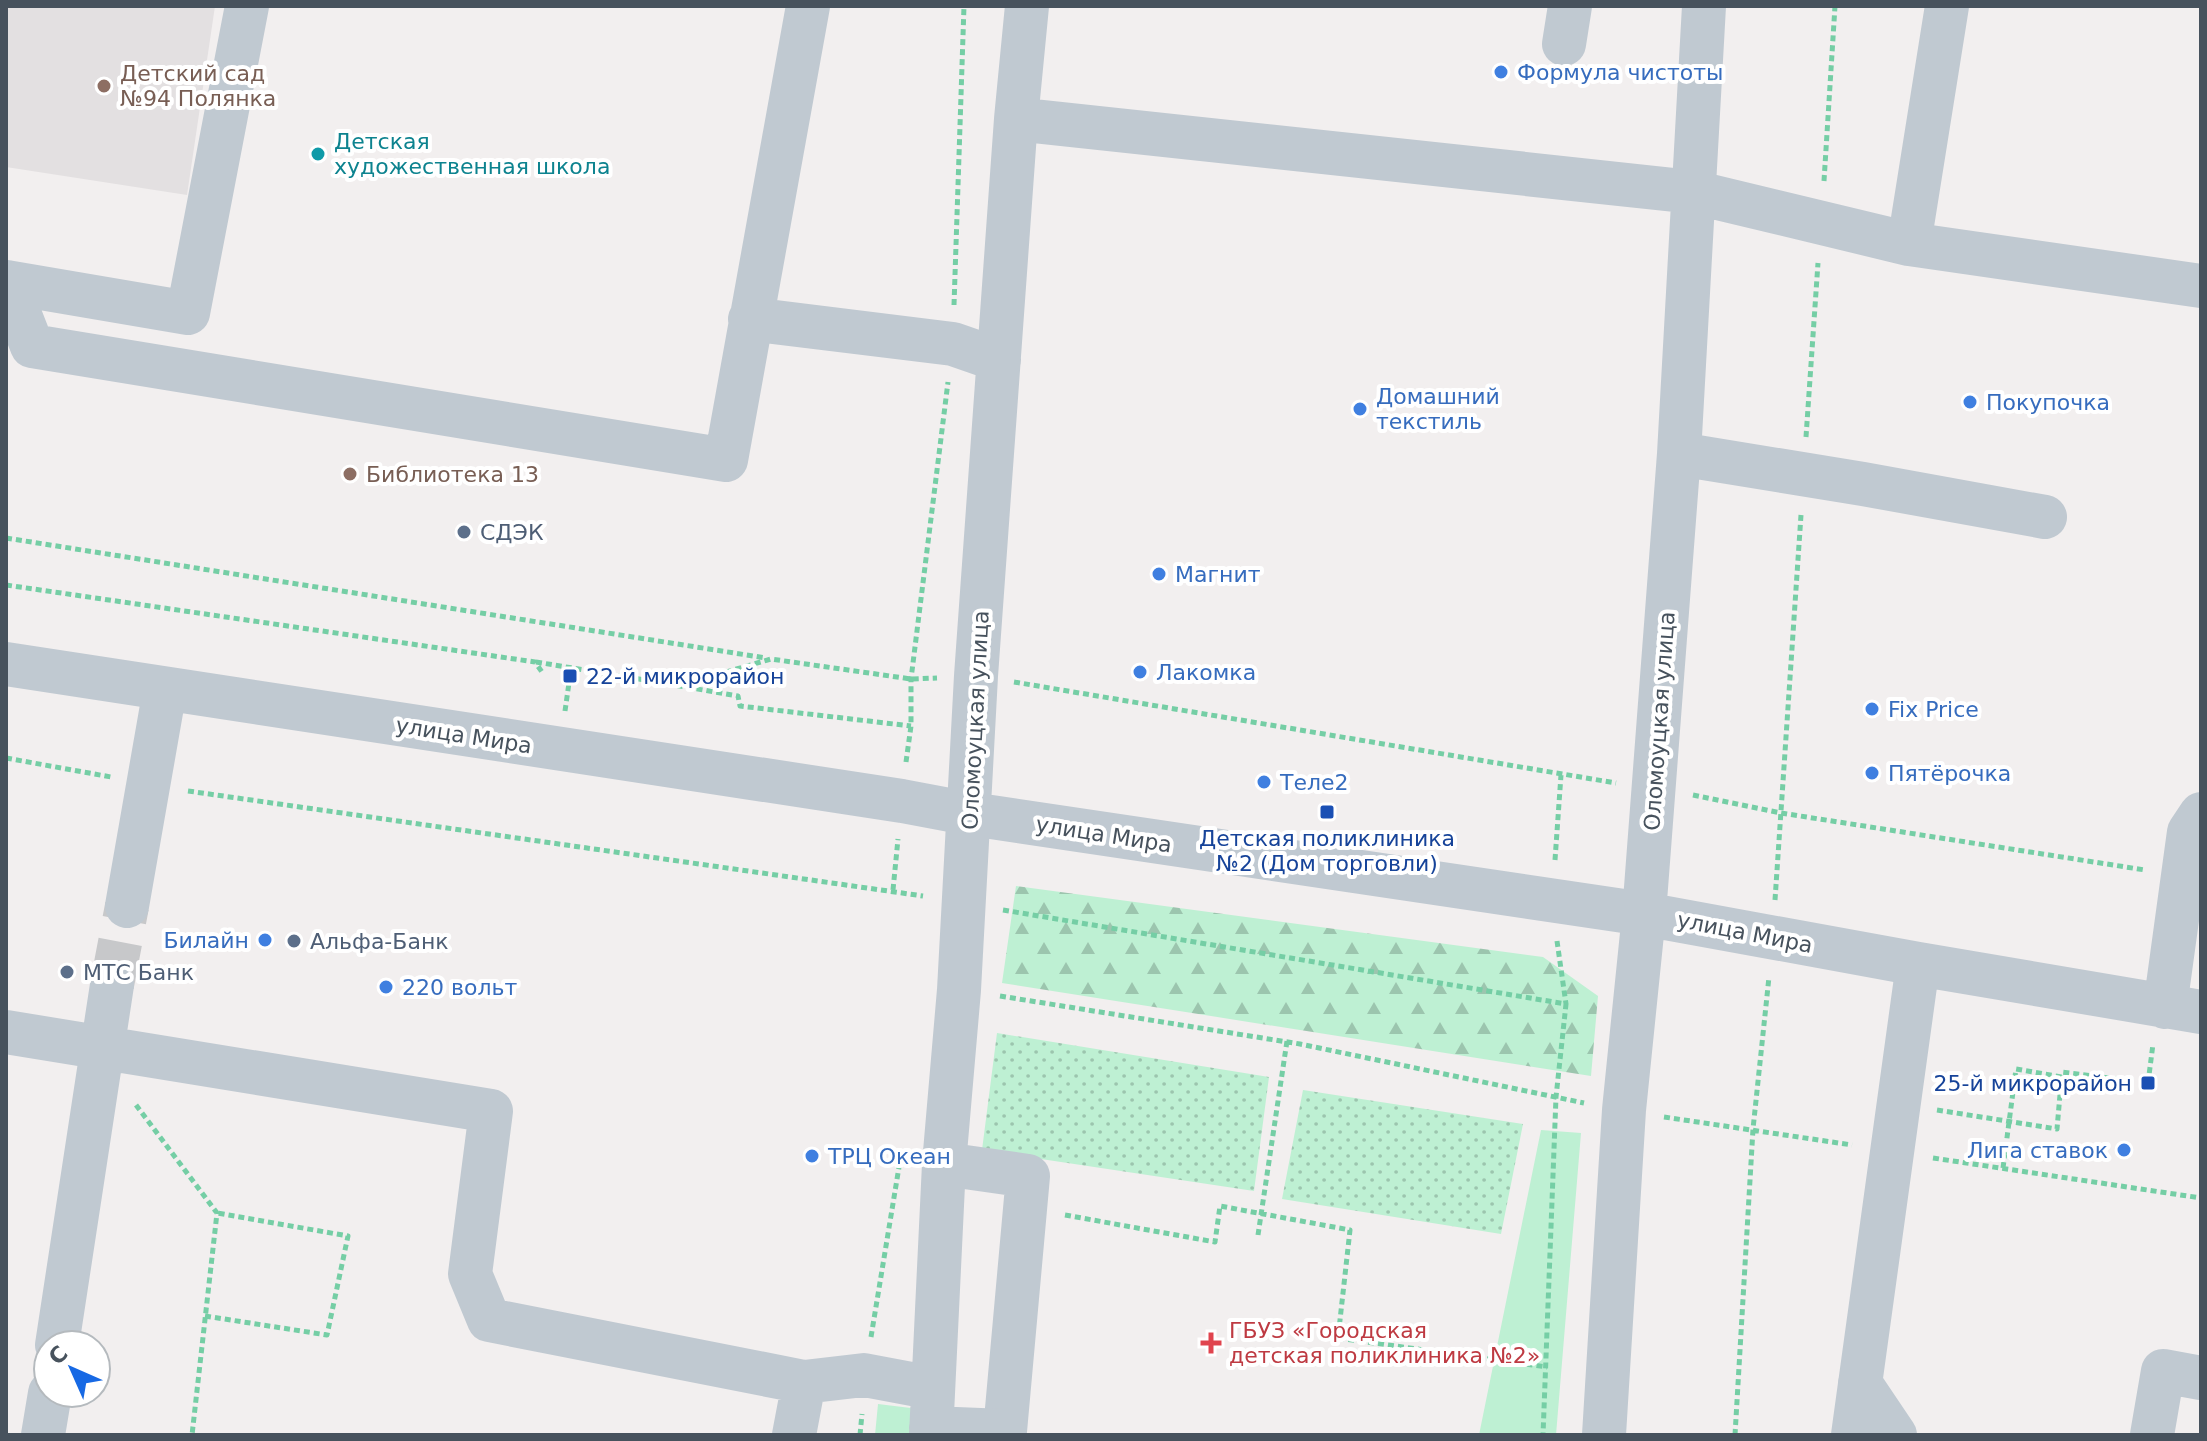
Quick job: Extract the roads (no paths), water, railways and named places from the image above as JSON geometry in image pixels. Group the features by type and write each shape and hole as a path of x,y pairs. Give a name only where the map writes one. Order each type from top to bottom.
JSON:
{"street":[{"path":"200,374 188,313 247,6"},
{"path":"6,282 32,346 726,460 808,6"},
{"name":"Оломоуцкая улица","path":"932,1417 944,1164 971,814 976,676 1027,6"},
{"name":"Оломоуцкая улица","path":"1604,1435 1624,1110 1644,914 1679,454 1704,6"},
{"path":"1909,244 1947,6"},
{"path":"1016,119 1693,192 1909,244 2201,286"},
{"path":"6,282 188,313"},
{"path":"750,319 953,344 999,360"},
{"path":"1679,454 2045,517"},
{"name":"улица Мира","path":"6,664 971,814 1644,914 2183,1009"},
{"path":"127,906 165,689"},
{"path":"2183,1009 2181,876 2189,832 2201,814"},
{"path":"1853,1435 1918,964"},
{"path":"59,1329 112,985"},
{"path":"6,1032 491,1111 470,1274 489,1320 804,1382 864,1375 932,1417 1005,1431 1028,1176 944,1164"},
{"path":"2152,1435 2163,1371 2201,1378"},
{"path":"794,1435 804,1382"},
{"path":"1860,1383 1895,1435"},
{"path":"43,1435 47,1409"}],"tunnel":[{"path":"112,985 127,906"}],"place":[{"name":"Формула чистоты","path":"1501,72"},
{"name":"Детский сад №94 Полянка","path":"104,86"},
{"name":"Детская художественная школа","path":"318,154"},
{"name":"Покупочка","path":"1970,402"},
{"name":"Домашний текстиль","path":"1360,409"},
{"name":"Библиотека 13","path":"350,474"},
{"name":"СДЭК","path":"464,532"},
{"name":"Магнит","path":"1159,574"},
{"name":"Лакомка","path":"1140,672"},
{"name":"22-й микрорайон","path":"570,676"},
{"name":"Fix Price","path":"1872,709"},
{"name":"Пятёрочка","path":"1872,773"},
{"name":"Теле2","path":"1264,782"},
{"name":"Детская поликлиника №2 (Дом торговли)","path":"1327,812"},
{"name":"Билайн","path":"265,940"},
{"name":"Альфа-Банк","path":"294,941"},
{"name":"МТС Банк","path":"67,972"},
{"name":"220 вольт","path":"386,987"},
{"name":"25-й микрорайон","path":"2148,1083"},
{"name":"Лига ставок","path":"2124,1150"},
{"name":"ТРЦ Океан","path":"812,1156"},
{"name":"ГБУЗ «Городская детская поликлиника №2»","path":"1211,1343"}]}
